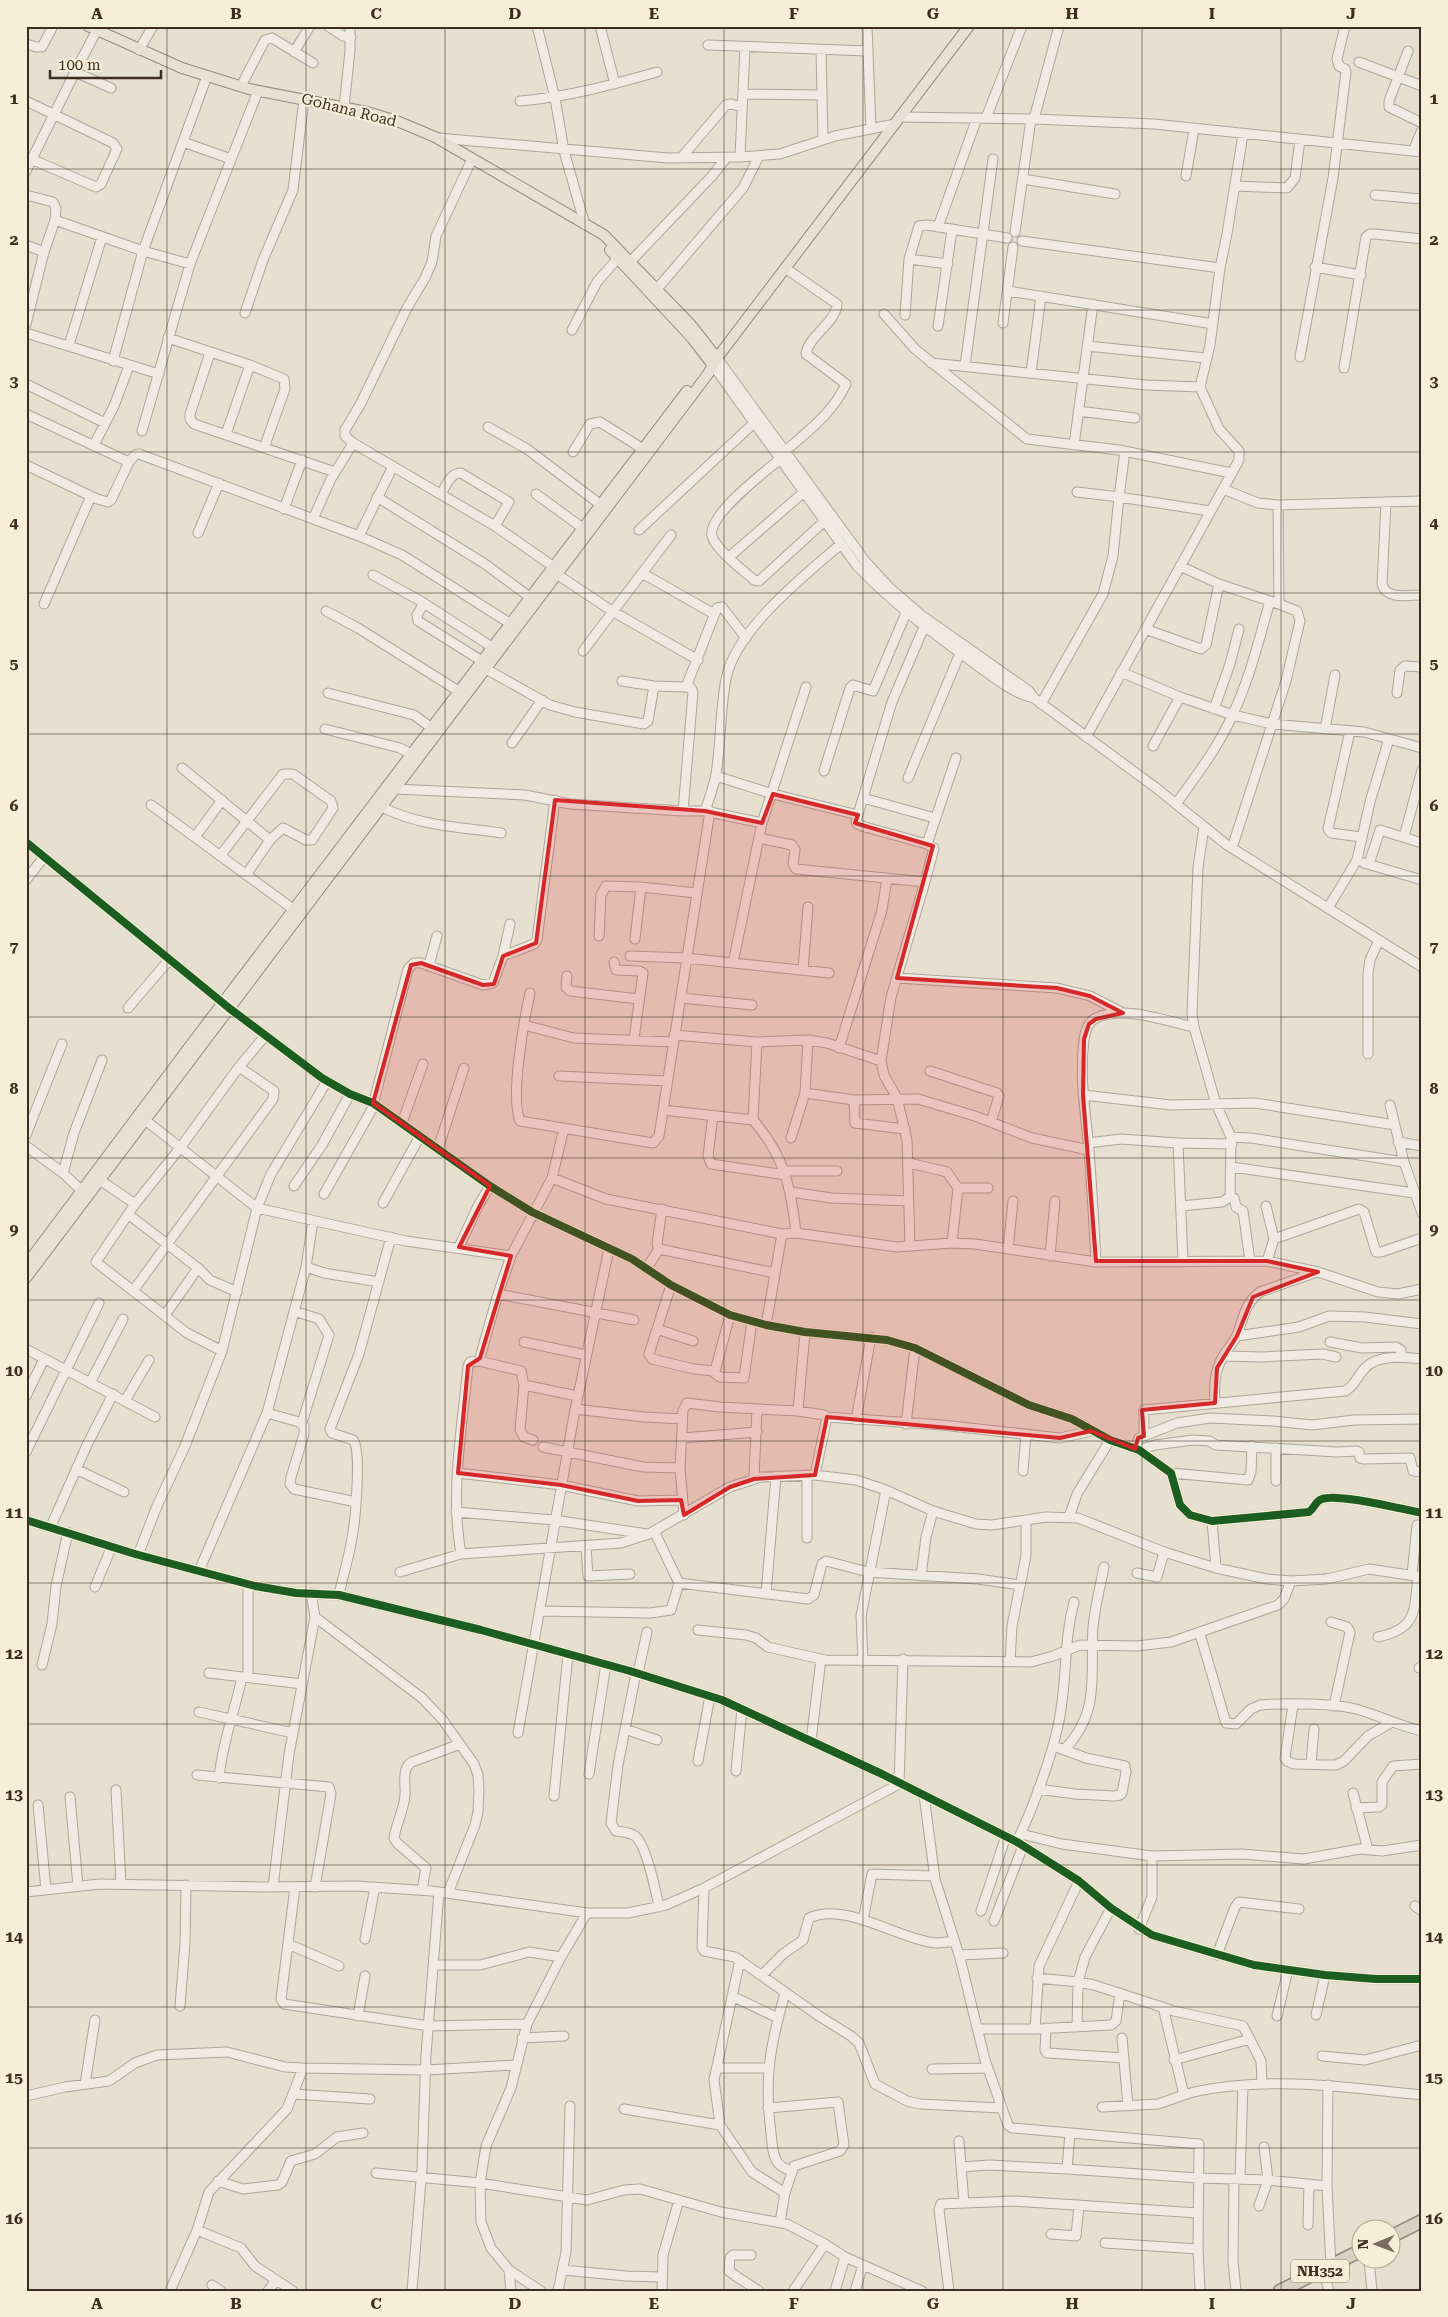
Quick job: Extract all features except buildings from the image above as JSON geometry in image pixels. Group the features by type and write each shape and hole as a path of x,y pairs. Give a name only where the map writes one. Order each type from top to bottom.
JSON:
{"highway":[{"path":"1400,2232 1422,2221"},
{"name":"NH352","path":"1280,2291 1350,2256"}],"main road":[{"path":"28,1259 226,1005 708,374 713,364 969,26"},
{"name":"Gohana Road","path":"95,28 138,50 207,76 241,86 344,107 397,121 438,138 604,235 691,325 713,364"},
{"path":"595,231 600,240 692,338 713,364"},
{"path":"297,912 382,807 395,789 411,754 435,730 460,692 484,665 492,647 531,598 556,571 601,505 676,405 705,370 713,364"},
{"path":"26,1278 145,1120 226,1005"}],"street":[{"path":"26,44 42,47 53,26"},
{"path":"138,50 153,26"},
{"path":"294,52 310,26"},
{"path":"328,26 343,36 351,37"},
{"path":"344,107 351,37 350,26"},
{"path":"537,26 555,98 564,151 585,225"},
{"path":"600,26 615,84"},
{"path":"867,26 871,129"},
{"path":"938,227 1022,26"},
{"path":"1015,232 1033,119 1059,26"},
{"path":"1300,357 1337,144 1346,72 1346,69 1339,66 1338,59 1345,26"},
{"path":"26,171 95,28"},
{"path":"241,86 265,40 272,38 313,63"},
{"path":"708,46 868,51"},
{"path":"740,157 745,47"},
{"path":"822,50 823,140"},
{"path":"1408,51 1389,102 1389,107 1422,123"},
{"path":"1360,62 1422,86"},
{"path":"74,72 111,88"},
{"path":"520,100 555,98 657,72"},
{"path":"113,361 143,251 207,76"},
{"path":"142,431 190,264 258,90"},
{"path":"743,94 822,95"},
{"path":"245,313 263,260 293,190 304,99"},
{"path":"26,102 54,114 116,146 117,151 102,184 92,187 32,159"},
{"path":"681,158 726,106 732,104 742,107"},
{"path":"438,138 564,151 681,158 726,158 780,154 823,140 897,121 982,118 1154,124 1418,151 1422,130"},
{"path":"1186,176 1194,129"},
{"path":"1086,736 1239,460 1239,451 1219,429 1200,387 1213,324 1220,268 1243,134"},
{"path":"1235,186 1288,188 1295,178 1300,140"},
{"path":"183,142 231,159"},
{"path":"657,289 743,188 759,156"},
{"path":"631,261 712,176 726,158"},
{"path":"472,159 436,236 432,262 425,278 407,308 361,403 345,430 346,438 353,444 495,526 612,611 698,660"},
{"path":"965,366 993,159"},
{"path":"1023,178 1115,194"},
{"path":"26,195 53,202 56,209 55,220 44,252 26,324"},
{"path":"1375,195 1422,200"},
{"path":"55,220 143,251 190,264"},
{"path":"905,315 909,259 919,226 928,224 952,230 1007,238"},
{"path":"938,326 952,230"},
{"path":"1015,232 1020,234 1022,241 1020,246 1014,248 1008,244 1007,238 1010,233 1015,232"},
{"path":"1344,368 1365,244 1370,234 1422,239"},
{"path":"69,345 102,237"},
{"path":"1022,241 1220,268"},
{"path":"26,246 44,252"},
{"path":"1003,323 1014,248"},
{"path":"572,330 597,282 618,258"},
{"path":"909,259 948,264"},
{"path":"786,268 837,304 835,311 806,354 846,384 837,400 822,418 720,515 713,526 712,538 729,558 754,580 759,581 828,518"},
{"path":"1315,268 1361,275"},
{"path":"1008,291 1213,324"},
{"path":"1031,372 1041,296"},
{"path":"1074,445 1093,304"},
{"path":"884,314 915,349 1020,435 1033,440 1125,451 1231,473"},
{"path":"26,333 159,374"},
{"path":"168,338 281,377 285,385 264,448"},
{"path":"1087,346 1206,358"},
{"path":"210,353 190,419 194,424 335,472"},
{"path":"931,363 1146,385 1200,387"},
{"path":"713,364 754,422 782,456 804,492 890,588 921,615 1029,691 1038,701 1232,848 1422,967"},
{"path":"713,364 828,518 841,544 857,566 906,613 924,627 1024,696 1038,701"},
{"path":"226,434 250,365"},
{"path":"94,445 129,366"},
{"path":"26,384 105,423"},
{"path":"1078,410 1135,418"},
{"path":"26,414 129,462"},
{"path":"573,452 590,424 600,422 643,449"},
{"path":"639,530 754,422"},
{"path":"488,427 527,449 601,505"},
{"path":"314,519 335,472 353,444"},
{"path":"1038,701 1103,594 1113,556 1125,451"},
{"path":"26,465 104,502 111,500 129,462 135,454 140,454 359,536 402,555 511,624"},
{"path":"284,509 302,460"},
{"path":"359,536 393,466"},
{"path":"441,494 453,475 457,473 461,473 495,492 509,502 495,526"},
{"path":"198,533 219,483"},
{"path":"1223,489 1258,503 1278,505 1422,501"},
{"path":"729,558 804,492"},
{"path":"1077,492 1210,511"},
{"path":"536,494 584,529"},
{"path":"44,604 91,496"},
{"path":"377,497 485,564 531,598"},
{"path":"1386,503 1383,590 1388,595 1422,595"},
{"path":"1176,804 1203,766 1233,715 1275,603 1278,505"},
{"path":"583,651 672,535"},
{"path":"530,993 519,1062 518,1116 523,1122 653,1144 659,1136 708,811 716,776 726,679 746,638 788,590 841,544"},
{"path":"1180,566 1219,584 1297,611 1300,621 1286,681 1232,848"},
{"path":"642,573 714,614"},
{"path":"373,575 424,603 492,647"},
{"path":"1145,629 1204,648 1219,584"},
{"path":"424,603 417,615 418,621 484,665 542,700 575,712 646,724 654,686"},
{"path":"686,687 717,608 722,607 746,638"},
{"path":"326,611 358,628 460,692"},
{"path":"824,772 850,688 853,685 873,691 906,613"},
{"path":"910,1246 909,1162 905,1129 896,1098 884,1075 881,1061 883,1037 897,978 934,848 928,844 860,825 856,821 892,702 924,627"},
{"path":"1214,709 1230,664 1239,629"},
{"path":"908,778 960,653"},
{"path":"1397,693 1400,670 1404,666 1422,667"},
{"path":"1121,672 1180,697 1233,715 1272,724 1376,735 1422,748"},
{"path":"1325,729 1335,675"},
{"path":"622,681 654,686 686,687 691,688 693,692 683,811"},
{"path":"733,963 762,823 773,794 806,687"},
{"path":"328,693 414,715 435,730"},
{"path":"1154,746 1180,697"},
{"path":"512,743 542,700"},
{"path":"326,730 400,748 411,754"},
{"path":"1350,731 1328,829 1331,833 1361,837"},
{"path":"1328,908 1357,860 1361,837 1389,739"},
{"path":"928,844 956,758"},
{"path":"182,768 270,840"},
{"path":"1404,837 1422,770"},
{"path":"220,856 286,772 293,774 333,803 333,808 312,840 306,840 284,828 270,840 246,876"},
{"path":"716,776 773,794 858,816"},
{"path":"395,789 525,796 570,804 708,811 762,823"},
{"path":"863,798 936,818"},
{"path":"195,837 222,800"},
{"path":"503,956 534,944 537,940 556,800"},
{"path":"151,805 297,912"},
{"path":"382,807 397,815 412,819 501,833"},
{"path":"1204,827 1198,867 1198,925 1192,1002 1194,1027 1216,1104 1232,1141 1230,1197"},
{"path":"1369,864 1378,831 1404,837 1422,844"},
{"path":"759,838 792,844 795,850 793,864 796,869 924,882"},
{"path":"26,842 169,960 327,1081 350,1094 373,1103 490,1186 532,1212 609,1248 730,1315 766,1325 805,1332 871,1338 915,1348 1020,1401 1072,1419 1110,1440 1137,1449 1171,1473 1248,1480 1251,1472 1252,1446"},
{"path":"26,880 44,857"},
{"path":"1357,860 1422,880"},
{"path":"839,1048 882,910 887,878"},
{"path":"599,936 601,895 606,886 641,886 696,893"},
{"path":"634,939 641,886"},
{"path":"804,970 808,907"},
{"path":"324,1194 366,1121 373,1103 396,1024 408,969 414,963 429,965 484,985 489,984 496,980 510,924"},
{"path":"429,965 437,936"},
{"path":"1368,1054 1366,1014 1368,973 1370,960 1379,940"},
{"path":"630,956 686,958 829,973"},
{"path":"128,1008 169,960"},
{"path":"614,962 616,970 642,971 634,1039"},
{"path":"567,976 566,987 570,991 639,999"},
{"path":"897,978 1057,988 1090,996 1123,1013"},
{"path":"681,998 752,1005"},
{"path":"1096,1262 1089,1146 1082,1095 1084,1039 1089,1024 1108,1014 1123,1013 1194,1027"},
{"path":"524,1025 574,1038 673,1038 757,1042 808,1040 827,1043 881,1061"},
{"path":"222,1351 187,1333 96,1263 135,1204 266,1036"},
{"path":"791,1138 805,1093 808,1040"},
{"path":"757,1042 753,1120 776,1149 791,1192 796,1233"},
{"path":"26,1135 62,1044"},
{"path":"63,1173 74,1133 102,1060"},
{"path":"402,1123 423,1064"},
{"path":"133,1291 275,1096 274,1091 240,1067"},
{"path":"438,1149 464,1068"},
{"path":"930,1071 998,1094 990,1122"},
{"path":"559,1076 667,1081"},
{"path":"138,1555 157,1506 185,1446 222,1351 257,1208 271,1174 327,1081"},
{"path":"805,1093 854,1100 918,1099 990,1122 1032,1138 1089,1146 1121,1139 1178,1143 1232,1141 1251,1138 1404,1162"},
{"path":"294,1186 322,1145 350,1094"},
{"path":"1082,1095 1171,1106 1255,1103 1394,1125"},
{"path":"854,1100 854,1123 905,1129"},
{"path":"1390,1105 1398,1142 1422,1213"},
{"path":"663,1110 753,1120"},
{"path":"713,1115 708,1156 711,1164 785,1173 837,1171"},
{"path":"145,1120 257,1208 391,1237 511,1256"},
{"path":"479,1361 511,1256 532,1212 552,1178 564,1128"},
{"path":"383,1203 420,1136"},
{"path":"1398,1142 1422,1146"},
{"path":"1178,1143 1184,1262"},
{"path":"26,1146 63,1173 82,1191"},
{"path":"909,1162 947,1172 958,1188 952,1243"},
{"path":"1232,1167 1414,1193"},
{"path":"552,1178 571,1184 592,1195 782,1234 796,1233 897,1247 952,1243 1096,1262 1267,1261 1318,1272 1384,1293 1398,1294 1422,1288"},
{"path":"100,1180 135,1204"},
{"path":"459,1247 478,1206 490,1186"},
{"path":"958,1188 988,1188"},
{"path":"791,1192 831,1198 908,1201"},
{"path":"1181,1206 1222,1202 1230,1197"},
{"path":"1230,1197 1234,1198 1236,1207 1243,1211 1250,1262"},
{"path":"1008,1249 1012,1201"},
{"path":"1050,1256 1055,1201"},
{"path":"1266,1206 1274,1239 1267,1261"},
{"path":"659,1249 657,1244 662,1209"},
{"path":"1274,1239 1359,1209 1364,1212 1376,1252 1422,1238"},
{"path":"128,1214 198,1268 210,1280 237,1292"},
{"path":"199,1571 267,1412 306,1267 313,1221"},
{"path":"766,1325 782,1234"},
{"path":"339,1595 352,1538 356,1502 356,1444 353,1440 331,1432 330,1428 359,1354 391,1237"},
{"path":"518,1733 577,1396 609,1248"},
{"path":"647,1268 659,1249"},
{"path":"659,1249 775,1273"},
{"path":"306,1267 324,1273 379,1282"},
{"path":"165,1315 198,1268"},
{"path":"1215,1403 1215,1374 1237,1336 1244,1312 1252,1297 1260,1292 1318,1272"},
{"path":"671,1284 656,1329 649,1354 650,1358 713,1372 720,1377 744,1378 752,1321"},
{"path":"498,1294 596,1311 634,1320"},
{"path":"26,1452 99,1303"},
{"path":"294,1311 319,1319 326,1327 328,1335 320,1371 302,1423 304,1434 291,1477 291,1486 298,1491 356,1502"},
{"path":"713,1372 716,1368 730,1315"},
{"path":"1237,1336 1299,1327 1328,1316 1365,1317 1422,1324"},
{"path":"90,1383 123,1319"},
{"path":"656,1329 693,1341"},
{"path":"798,1410 805,1332"},
{"path":"856,1420 871,1338"},
{"path":"524,1342 586,1355"},
{"path":"1330,1342 1362,1348 1396,1347 1401,1350 1401,1358"},
{"path":"906,1424 915,1348"},
{"path":"26,1350 155,1417"},
{"path":"1224,1356 1262,1357 1326,1354 1336,1357"},
{"path":"1144,1436 1144,1410 1345,1391 1352,1386 1365,1367 1372,1362 1401,1358 1422,1359"},
{"path":"26,1396 44,1359"},
{"path":"125,1401 149,1360"},
{"path":"462,1554 456,1512 458,1473 468,1366 470,1362 479,1361 519,1370 523,1374 524,1385 520,1430 524,1437 533,1440"},
{"path":"524,1385 577,1396"},
{"path":"51,1526 112,1394"},
{"path":"684,1515 681,1500 680,1468 683,1407 687,1403 720,1407 798,1410 826,1417 1060,1438 1091,1431"},
{"path":"754,1479 757,1408"},
{"path":"575,1409 644,1417 682,1419"},
{"path":"267,1412 302,1423"},
{"path":"807,1538 811,1475 826,1417"},
{"path":"1137,1449 1139,1438 1177,1423 1210,1418 1312,1425 1354,1420 1422,1419"},
{"path":"682,1438 757,1432"},
{"path":"1023,1471 1026,1434"},
{"path":"1069,1517 1077,1494 1110,1440"},
{"path":"1137,1449 1193,1440 1209,1441 1216,1445 1338,1452 1358,1451 1363,1459 1410,1458 1413,1471 1422,1472"},
{"path":"543,1447 643,1467 680,1468"},
{"path":"1276,1448 1276,1481"},
{"path":"76,1469 124,1492"},
{"path":"458,1473 561,1485 638,1501 681,1500"},
{"path":"1171,1473 1183,1510 1190,1515 1212,1521 1309,1512 1317,1502 1325,1498 1375,1504 1422,1513"},
{"path":"400,1572 462,1554 615,1544 652,1532 722,1492 754,1479 811,1475 848,1478 886,1490 933,1511 968,1523 984,1526 1026,1520 1069,1517 1084,1520 1164,1552 1244,1575 1291,1581 1328,1579 1369,1570 1417,1576"},
{"path":"766,1594 776,1476"},
{"path":"863,1661 861,1624 868,1572 886,1490"},
{"path":"921,1576 926,1537 933,1511"},
{"path":"456,1512 554,1520 652,1532"},
{"path":"26,1520 51,1526 138,1555 248,1584 311,1594 339,1595 534,1644 710,1696 811,1741 1006,1836 1020,1840 1152,1856 1242,1854 1304,1859 1344,1851 1394,1850 1422,1845"},
{"path":"1010,1662 1012,1626 1026,1556 1026,1520"},
{"path":"1212,1521 1216,1568"},
{"path":"1378,1636 1399,1631 1410,1621 1417,1576 1417,1525"},
{"path":"42,1665 52,1624 56,1586 68,1532"},
{"path":"540,1611 666,1612 672,1608 679,1583 652,1532"},
{"path":"95,1587 112,1546"},
{"path":"586,1547 588,1576 630,1574"},
{"path":"1138,1573 1157,1577 1164,1552"},
{"path":"679,1583 810,1599 814,1595 824,1561 868,1572 991,1580 1020,1585"},
{"path":"1064,1750 1082,1729 1090,1708 1095,1612 1104,1567"},
{"path":"698,1630 746,1635 756,1638 768,1647 821,1660 863,1661 903,1659 1010,1662 1041,1660 1092,1644 1154,1645 1200,1634 1278,1605 1284,1598 1291,1581"},
{"path":"219,1778 222,1752 245,1677 248,1584"},
{"path":"273,1887 285,1783 315,1617 311,1594"},
{"path":"994,1921 1052,1745 1061,1710 1068,1623 1074,1602"},
{"path":"315,1617 433,1708 474,1764 478,1775 479,1803 475,1825 444,1892 434,1965 412,2291"},
{"path":"1331,1622 1347,1627 1350,1632 1334,1706"},
{"path":"647,1632 618,1765 612,1826 616,1831 630,1834 638,1839 652,1878 659,1907"},
{"path":"1200,1634 1226,1722 1236,1724 1252,1709 1260,1705 1334,1706 1354,1708 1392,1722 1422,1730"},
{"path":"554,1796 568,1654"},
{"path":"899,1784 903,1659"},
{"path":"811,1741 821,1660"},
{"path":"589,1774 606,1664"},
{"path":"209,1673 302,1684"},
{"path":"698,1761 710,1696"},
{"path":"1293,1705 1285,1758 1290,1763 1341,1764 1368,1736 1392,1722"},
{"path":"736,1771 742,1709"},
{"path":"199,1712 293,1733"},
{"path":"625,1729 658,1740"},
{"path":"1311,1764 1314,1729"},
{"path":"422,1890 426,1868 397,1843 394,1838 404,1806 405,1770 408,1764 412,1762 460,1744"},
{"path":"1038,1789 1114,1796 1122,1793 1126,1772 1125,1766 1086,1758 1052,1745"},
{"path":"1356,1808 1378,1807 1382,1805 1382,1782 1393,1766 1422,1764"},
{"path":"197,1775 326,1785 331,1790 316,1886"},
{"path":"26,1892 78,1886 121,1884 375,1887 444,1892 587,1913 628,1913 659,1907 704,1888 899,1784"},
{"path":"116,1790 121,1884"},
{"path":"1353,1793 1368,1850"},
{"path":"924,1795 934,1876 959,1954 988,2068 1008,2125 1012,2128 1197,2143 1200,2148 1198,2178 1200,2291"},
{"path":"70,1798 78,1886"},
{"path":"38,1805 46,1890"},
{"path":"981,1911 1006,1836"},
{"path":"1020,1840 1079,1881 1140,1929 1167,1940 1254,1965 1376,1979 1422,1979"},
{"path":"1140,1929 1152,1898 1152,1856"},
{"path":"863,1920 872,1874 934,1876"},
{"path":"1036,2029 1037,1978 1042,1958 1079,1881"},
{"path":"180,2006 186,1943 186,1886"},
{"path":"295,1887 282,2003 429,2026 526,2024"},
{"path":"365,1939 375,1887"},
{"path":"704,1888 702,1950 733,1956 740,1960 786,1994 855,2039 859,2043 874,2082 878,2087 920,2104 1001,2108"},
{"path":"1217,1955 1235,1907 1239,1902 1299,1909"},
{"path":"1077,2027 1078,1982 1085,1957 1111,1908"},
{"path":"541,2291 509,2270 496,2256 485,2237 479,2207 480,2183 486,2146 511,2088 526,2024 561,1957 587,1913"},
{"path":"762,1976 783,1954 803,1940 809,1918 833,1914 863,1920 929,1941 954,1941"},
{"path":"288,1944 339,1966"},
{"path":"434,1965 480,1965 529,1952 561,1957"},
{"path":"959,1954 1003,1953"},
{"path":"740,1960 714,2084 720,2125 752,2172 785,2193"},
{"path":"1277,2016 1288,1970"},
{"path":"1316,2015 1325,1974"},
{"path":"358,2016 365,1976"},
{"path":"1037,1978 1078,1982 1163,2007 1241,2025 1245,2028 1261,2061 1262,2084"},
{"path":"978,2029 1036,2029 1114,2024 1120,1993"},
{"path":"786,1994 778,2018 768,2068 768,2108 774,2156 780,2165 791,2172"},
{"path":"732,1996 778,2018"},
{"path":"1163,2007 1174,2060 1184,2095"},
{"path":"85,2084 95,2020"},
{"path":"1046,2028 1045,2050 1047,2053 1124,2058"},
{"path":"522,2038 564,2036"},
{"path":"1122,2038 1128,2106"},
{"path":"1174,2060 1250,2039"},
{"path":"1322,2056 1365,2060 1422,2045"},
{"path":"26,2096 114,2080 135,2063 157,2055 227,2052 285,2067 303,2068 426,2070 516,2065"},
{"path":"170,2291 197,2230 209,2192 285,2111 303,2068"},
{"path":"717,2068 768,2068"},
{"path":"932,2069 988,2068"},
{"path":"1102,2107 1158,2104 1199,2090 1262,2084 1328,2085 1422,2095"},
{"path":"1236,2291 1233,2261 1243,2085"},
{"path":"1328,2085 1327,2268 1329,2291"},
{"path":"293,2094 370,2099"},
{"path":"768,2108 835,2101 839,2104 844,2145 842,2150 797,2164 791,2172 780,2222"},
{"path":"558,2291 566,2252 569,2198 570,2106"},
{"path":"624,2110 720,2125"},
{"path":"1067,2168 1070,2133"},
{"path":"218,2181 243,2189 278,2185 283,2180 291,2161 316,2154 337,2138 363,2134"},
{"path":"959,2141 964,2202"},
{"path":"1259,2206 1268,2180 1264,2147"},
{"path":"962,2167 990,2165 1067,2168 1198,2178 1268,2180 1327,2186"},
{"path":"376,2174 480,2183 586,2200 624,2190 640,2189 721,2212 780,2222 825,2244 845,2257 922,2291"},
{"path":"1308,2225 1309,2184"},
{"path":"662,2291 663,2255 679,2200"},
{"path":"949,2291 939,2206 964,2202 1014,2201 1198,2213"},
{"path":"1051,2234 1076,2236 1080,2206"},
{"path":"197,2230 241,2248 255,2266 293,2291"},
{"path":"1105,2243 1198,2249"},
{"path":"793,2291 825,2244"},
{"path":"751,2255 733,2255 730,2258 729,2271 732,2275 746,2280 760,2291"},
{"path":"835,2291 845,2257"},
{"path":"855,2291 863,2265"},
{"path":"509,2270 512,2291"},
{"path":"563,2270 626,2276 662,2277"},
{"path":"1370,2270 1372,2291"},
{"path":"268,2291 276,2280"},
{"path":"212,2285 222,2291"}],"highlighted area":[{"path":"773,794 858,815 855,823 933,846 897,978 1057,988 1090,996 1123,1013 1096,1019 1089,1024 1084,1039 1083,1095 1096,1261 1267,1261 1318,1272 1253,1297 1237,1336 1217,1368 1215,1403 1142,1410 1144,1436 1138,1438 1135,1449 1091,1431 1060,1438 827,1417 815,1475 754,1479 730,1487 684,1515 681,1500 638,1501 561,1485 458,1473 468,1366 480,1358 511,1256 459,1247 490,1186 373,1103 411,965 421,963 483,985 494,984 503,956 536,943 555,800 705,811 762,823"}],"cycle path":[{"path":"26,842 229,1008 322,1078 350,1094 373,1103 490,1186 532,1212 632,1259 671,1285 730,1315 766,1325 805,1332 887,1340 915,1348 1029,1405 1072,1419 1110,1440 1139,1450 1171,1473 1180,1505 1190,1515 1212,1521 1309,1512 1320,1500 1330,1498 1356,1500 1422,1513"},
{"path":"26,1520 135,1554 255,1586 296,1593 339,1595 481,1630 630,1671 722,1700 882,1774 1017,1842 1079,1881 1111,1908 1152,1935 1254,1965 1325,1975 1376,1979 1422,1979"}]}
